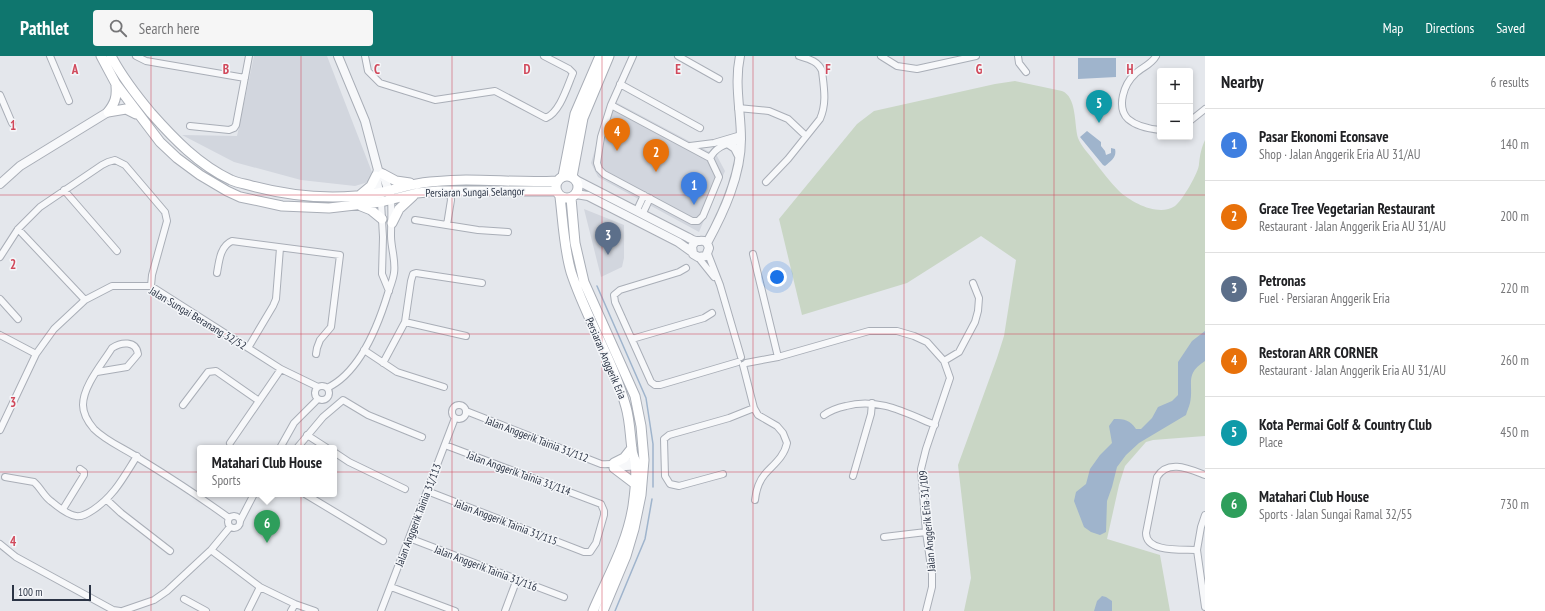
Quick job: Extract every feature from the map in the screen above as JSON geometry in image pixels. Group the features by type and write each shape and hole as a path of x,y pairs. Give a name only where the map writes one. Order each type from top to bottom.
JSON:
{"main road":[{"name":"Persiaran Sungai Selangor","path":"101,56 126,99 160,142 200,175 226,191 240,197 282,206 329,208 358,201 385,197 417,188 466,180 515,182 567,178"},
{"name":"Persiaran Sungai Selangor","path":"111,56 130,87 167,132 191,154 207,166 232,180 267,190 289,194 358,201"},
{"path":"567,178 575,114 600,56"},
{"path":"567,178 578,187 573,196 563,198 558,194 555,188 567,178 583,118 609,56"},
{"path":"108,112 114,104 116,98 116,84"},
{"path":"108,112 126,99 130,87"},
{"path":"108,112 126,109 141,117"},
{"path":"382,218 358,201 371,186 379,173 396,182 417,188 399,209 392,223"},
{"name":"Persiaran Sungai Selangor","path":"417,188 450,191 558,194"},
{"name":"Persiaran Anggerik Eria","path":"558,194 567,256 571,271 588,315 613,369 622,393 629,420 632,448 639,463 631,514 623,545 594,611"},
{"name":"Persiaran Anggerik Eria","path":"573,196 575,243 584,282 635,396 641,426 639,463 641,495 632,536 603,611"},
{"path":"632,448 624,458 612,465 635,484"}],"street":[{"path":"50,56 69,100"},
{"path":"136,56 146,61 245,78"},
{"path":"190,126 229,130 234,128 238,122 249,56"},
{"path":"318,399 315,392 318,387 322,386 327,388 341,380 364,350 381,317 394,272 391,236 392,223 365,121 338,56"},
{"path":"365,56 368,71 380,83 435,100 495,91 546,118 552,116 557,109 573,73 569,69 544,56"},
{"path":"612,105 710,158 719,177 703,216 698,220 692,221 604,174 599,169 597,163 601,137 605,124 612,105 620,84 633,56"},
{"path":"678,56 719,79"},
{"path":"695,255 692,246 701,241 716,225 732,190 739,156 741,137 737,80 740,56"},
{"path":"766,182 788,159 820,119 823,112 825,104 822,71 817,63 799,56"},
{"path":"881,56 897,66 917,69 976,56"},
{"path":"1018,56 1019,63 1026,72"},
{"path":"1156,56 1148,66 1136,73 1125,90 1122,101 1125,115 1131,121 1145,127 1157,129"},
{"path":"620,84 700,128"},
{"path":"0,95 12,123"},
{"path":"738,108 769,111 788,120 806,136"},
{"path":"1193,119 1205,109"},
{"path":"0,184 20,166 108,112"},
{"path":"690,146 714,143 741,137"},
{"path":"710,158 717,148 729,144 741,137"},
{"path":"729,144 735,148 739,156"},
{"path":"0,257 18,229 40,207 102,165 115,160 124,165 165,212 167,221 152,275 151,286"},
{"path":"567,178 701,241 709,248 708,254 720,285 754,408 758,415 777,426 783,433 787,443 781,456 763,477 756,491 754,500"},
{"path":"64,190 117,251"},
{"path":"447,226 451,200 450,191"},
{"path":"573,196 588,196 678,242 695,255 720,285"},
{"path":"385,197 382,218 382,274 389,291"},
{"path":"640,212 647,197"},
{"path":"415,220 447,226 508,232"},
{"path":"18,229 85,300"},
{"path":"217,273 222,250 227,243 237,240 280,248 340,255 331,326 320,340 316,354"},
{"path":"248,348 276,299 280,248"},
{"path":"695,255 704,257 708,254"},
{"path":"754,254 778,357"},
{"path":"382,259 393,258"},
{"path":"686,268 679,272 620,290 614,295 615,302 632,339 704,318 712,313"},
{"path":"383,363 405,322 410,281 413,274 416,273 482,284"},
{"path":"944,361 959,352 975,322 979,298 972,283"},
{"name":"Jalan Sungai Beranang 32/52","path":"0,430 36,354 54,329 85,300 112,286 151,286 281,369 318,387"},
{"path":"0,299 18,319"},
{"path":"405,322 466,336"},
{"name":"Jalan Anggerik Eria 31/109","path":"632,339 651,382 657,386 742,362 778,357 869,331 897,331 927,342 944,361 950,378 926,449 921,469 932,587 926,611"},
{"path":"0,335 36,354"},
{"path":"98,372 127,367 138,354 137,349 128,343 116,345 112,348 84,394 83,406 86,417 95,430 111,442 137,456 197,496"},
{"path":"364,350 397,372 444,387"},
{"path":"230,443 281,369"},
{"path":"183,406 208,372 216,371 258,401"},
{"path":"318,399 326,399 329,394 327,388"},
{"path":"282,445 294,423 318,399"},
{"path":"300,445 323,417 343,400 368,415 422,437"},
{"path":"853,476 871,414 872,403"},
{"path":"824,415 831,410 851,404 872,403 890,407 935,425"},
{"path":"455,406 462,406 466,411 463,418 455,418 452,412 455,406"},
{"path":"723,474 679,486 670,484 665,476 664,440 669,435 729,418 754,408"},
{"name":"Jalan Anggerik Tainia 31/112","path":"466,411 601,464 612,465 639,463"},
{"name":"Jalan Anggerik Tainia 31/113","path":"381,611 455,418"},
{"path":"307,436 322,445"},
{"name":"Jalan Anggerik Tainia 31/114","path":"445,445 594,500 603,507 604,515 595,546 590,552 584,552"},
{"path":"337,454 349,462 405,489"},
{"path":"5,477 34,482 44,496 75,516 81,516 86,515 107,500 115,492 137,456"},
{"path":"1197,550 1156,547 1149,543 1146,533 1157,477 1164,468 1172,466 1181,467 1205,475"},
{"path":"63,509 84,475 84,472 80,469"},
{"name":"Jalan Anggerik Tainia 31/115","path":"427,491 584,552"},
{"path":"199,497 229,518"},
{"path":"230,527 238,527 240,520 252,497"},
{"path":"310,497 383,541"},
{"path":"107,500 121,514 170,551"},
{"path":"1205,515 1201,527 1197,550 1205,607"},
{"path":"229,518 235,516 240,520"},
{"path":"229,518 227,522 230,527"},
{"path":"0,544 8,551 30,564 113,610 121,611 154,600 167,591 211,550 230,527"},
{"path":"884,538 926,532"},
{"name":"Jalan Anggerik Tainia 31/116","path":"409,538 564,597"},
{"path":"211,550 260,587 295,604 315,611"},
{"path":"505,611 517,579"},
{"path":"248,611 260,587"},
{"path":"390,587 455,611"},
{"path":"184,599 206,611"},
{"path":"291,611 295,604"}],"shaded area":[{"path":"254,56 327,56 375,180 355,186 301,180 234,162 182,135 237,136"},
{"path":"610,99 717,156 725,171 699,232 598,177 591,163"},
{"path":"584,209 624,225 624,258 622,267 601,277"}],"green space":[{"path":"1015,81 1062,91 1067,94 1073,105 1078,138 1083,147 1124,196 1146,207 1161,210 1169,209 1178,203 1186,193 1196,173 1205,140 1205,436 1153,440 1146,442 1125,466 1119,485 1107,539 1160,555 1170,611 964,611 971,578 958,465 1004,336 1016,260 981,236 907,283 802,315 779,219 857,124 874,111 995,84"}],"water":[{"path":"1078,58 1116,58 1116,77 1078,79"},
{"path":"1087,131 1101,142 1101,146 1106,155 1111,153 1111,148 1115,149 1114,157 1105,166 1080,137"},
{"path":"1205,331 1205,361 1194,370 1192,375 1190,403 1186,415 1139,443 1126,455 1117,467 1107,501 1106,532 1100,535 1091,532 1084,527 1074,501 1076,492 1086,484 1090,469 1100,455 1112,443 1109,426 1114,419 1121,419 1132,424 1136,429 1141,429 1152,418 1158,407 1172,401 1178,395 1178,362 1192,341"},
{"path":"1102,596 1112,601 1112,611 1094,611 1097,601"}],"waterway":[{"path":"597,286 646,398 653,444 653,487"},
{"path":"615,611 645,539 652,499"}],"place":[{"name":"Kota Permai Golf & Country Club","path":"1099,123"},
{"name":"Restoran ARR CORNER","path":"617,151"},
{"name":"Grace Tree Vegetarian Restaurant","path":"656,172"},
{"name":"Pasar Ekonomi Econsave","path":"694,205"},
{"name":"Petronas","path":"608,255"},
{"name":"Matahari Club House","path":"267,543"}]}
